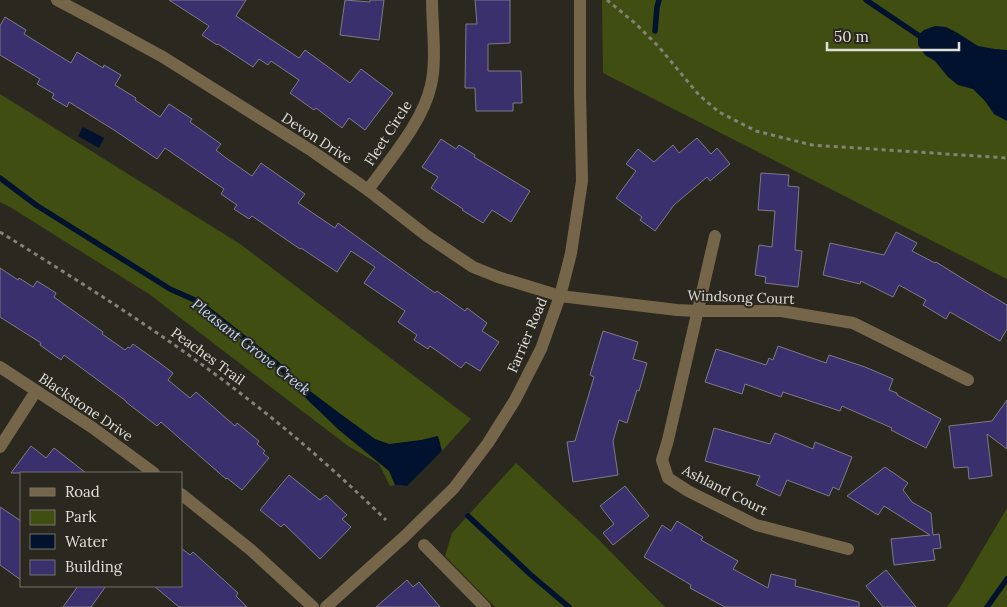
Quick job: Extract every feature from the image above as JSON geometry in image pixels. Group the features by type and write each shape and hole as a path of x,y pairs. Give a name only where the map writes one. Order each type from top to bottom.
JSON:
{"street":[{"name":"Devon Drive","path":"57,0 163,57 312,151 368,190 426,236 473,267 498,277 560,296"},
{"name":"Fleet Circle","path":"368,190 413,127 424,106 432,84 434,60 432,0"},
{"name":"Farrier Road","path":"326,607 404,537 454,488 488,443 515,400 541,349 560,296 571,253 582,181 580,0"},
{"name":"Ashland Court","path":"715,236 662,460 668,478 688,491 756,525 848,549"},
{"name":"Windsong Court","path":"560,296 668,309 781,311 853,323 968,380"},
{"name":"Blackstone Drive","path":"0,368 93,428 153,472"},
{"path":"0,447 36,391"},
{"path":"182,495 251,550 313,607"},
{"path":"424,545 485,607"}],"path":[{"path":"607,0 636,24 659,47 699,94 719,112 756,131 812,145 1007,158"},
{"name":"Peaches Trail","path":"0,232 186,353 249,400 314,454 386,520"}],"green space":[{"path":"602,0 1007,0 1007,279 603,73"},
{"path":"0,94 240,244 471,419 442,451 405,486 390,486 379,464 348,446 149,294 0,202"},
{"path":"516,463 597,538 665,607 495,607 445,556 452,533"},
{"path":"1007,508 1007,607 947,607 958,591"}],"water":[{"path":"935,26 946,27 978,46 1007,50 1007,121 994,114 973,89 958,85 948,77 935,61 925,55 918,45 918,35 924,30"},
{"path":"83,127 104,138 99,148 78,136"},
{"path":"298,382 375,439 389,444 438,436 442,451 407,486 395,485 389,471 339,430 292,385"}],"building":[{"path":"169,0 246,0 236,16 299,58 305,50 350,83 361,69 393,93 365,130 349,118 342,128 316,108 314,110 290,93 299,80 271,61 268,65 259,59 253,67 217,45 202,35 209,26"},
{"path":"345,0 370,2 370,0 384,0 379,40 340,35"},
{"path":"475,0 510,0 510,43 488,44 488,71 521,71 522,103 513,103 513,111 476,111 475,88 465,88 466,24 477,24"},
{"path":"5,17 26,30 24,34 71,63 77,52 103,68 104,65 121,75 115,85 136,98 135,100 160,117 169,104 192,119 190,122 221,144 216,150 252,176 261,163 305,194 298,203 335,228 338,223 435,293 437,291 465,311 467,308 487,323 482,331 499,342 480,371 466,362 461,368 430,346 428,349 414,340 417,335 398,322 405,311 364,283 375,267 351,251 337,272 252,216 249,219 234,209 237,205 221,194 224,189 165,148 157,159 69,102 67,107 52,98 54,94 37,84 40,79 0,55 0,26"},
{"path":"697,138 711,154 717,148 730,164 710,181 707,177 674,205 655,231 640,220 642,217 616,198 636,171 626,164 638,149 654,162 673,145 679,153"},
{"path":"441,139 456,149 459,145 475,155 474,157 530,191 511,222 492,210 483,223 431,188 438,177 422,167"},
{"path":"761,173 789,175 788,186 799,187 795,250 802,251 798,287 765,283 766,277 755,275 759,245 772,247 775,211 758,210"},
{"path":"896,232 917,243 912,251 936,262 1007,305 1007,329 1000,341 950,312 946,319 923,305 926,300 899,285 893,297 861,281 860,284 823,275 830,243 884,255"},
{"path":"0,268 33,287 37,281 56,293 54,297 125,350 133,344 173,373 168,380 190,398 196,392 235,426 237,423 259,441 257,444 265,451 263,453 269,458 242,490 226,479 161,422 157,426 64,355 61,360 40,345 41,343 0,317"},
{"path":"603,331 638,342 633,359 647,363 627,423 619,420 613,441 618,475 573,482 567,442 575,441 594,377 590,375"},
{"path":"778,346 826,363 829,355 893,379 889,390 941,419 926,448 891,430 892,428 842,406 840,411 783,392 781,397 745,384 742,394 705,382 716,349 766,365 769,358 773,360"},
{"path":"1007,400 1007,449 987,434 992,476 969,479 968,467 954,468 949,426 992,421"},
{"path":"714,428 770,444 775,433 813,449 815,442 852,457 839,490 833,487 829,496 787,480 780,496 756,485 760,476 705,461"},
{"path":"31,446 46,458 54,448 85,472 20,472 11,473"},
{"path":"885,467 908,483 903,490 912,502 931,513 933,535 939,534 941,548 933,549 935,560 894,565 891,539 930,535 884,506 878,515 847,496"},
{"path":"289,475 320,500 326,495 347,515 342,519 351,527 320,559 284,524 281,527 260,510"},
{"path":"625,486 649,516 613,545 603,533 614,524 600,506"},
{"path":"0,507 20,520 20,579 0,565"},
{"path":"677,521 703,537 701,540 738,561 733,569 768,588 771,574 796,580 795,586 859,602 859,607 725,607 690,588 691,585 644,557 662,525 671,531"},
{"path":"182,549 190,555 193,552 238,593 236,596 247,607 179,607 155,587 182,587"},
{"path":"886,570 916,607 883,607 866,586"},
{"path":"407,580 413,587 419,582 440,607 376,607"},
{"path":"77,587 105,587 91,607 63,607"}],"waterway":[{"path":"655,31 659,0"},
{"path":"866,0 923,37"},
{"name":"Pleasant Grove Creek","path":"0,178 36,205 170,289 197,301 277,364 300,387"},
{"name":"Pleasant Grove Creek","path":"468,516 531,575 569,607"},
{"path":"987,607 1007,579"}]}
